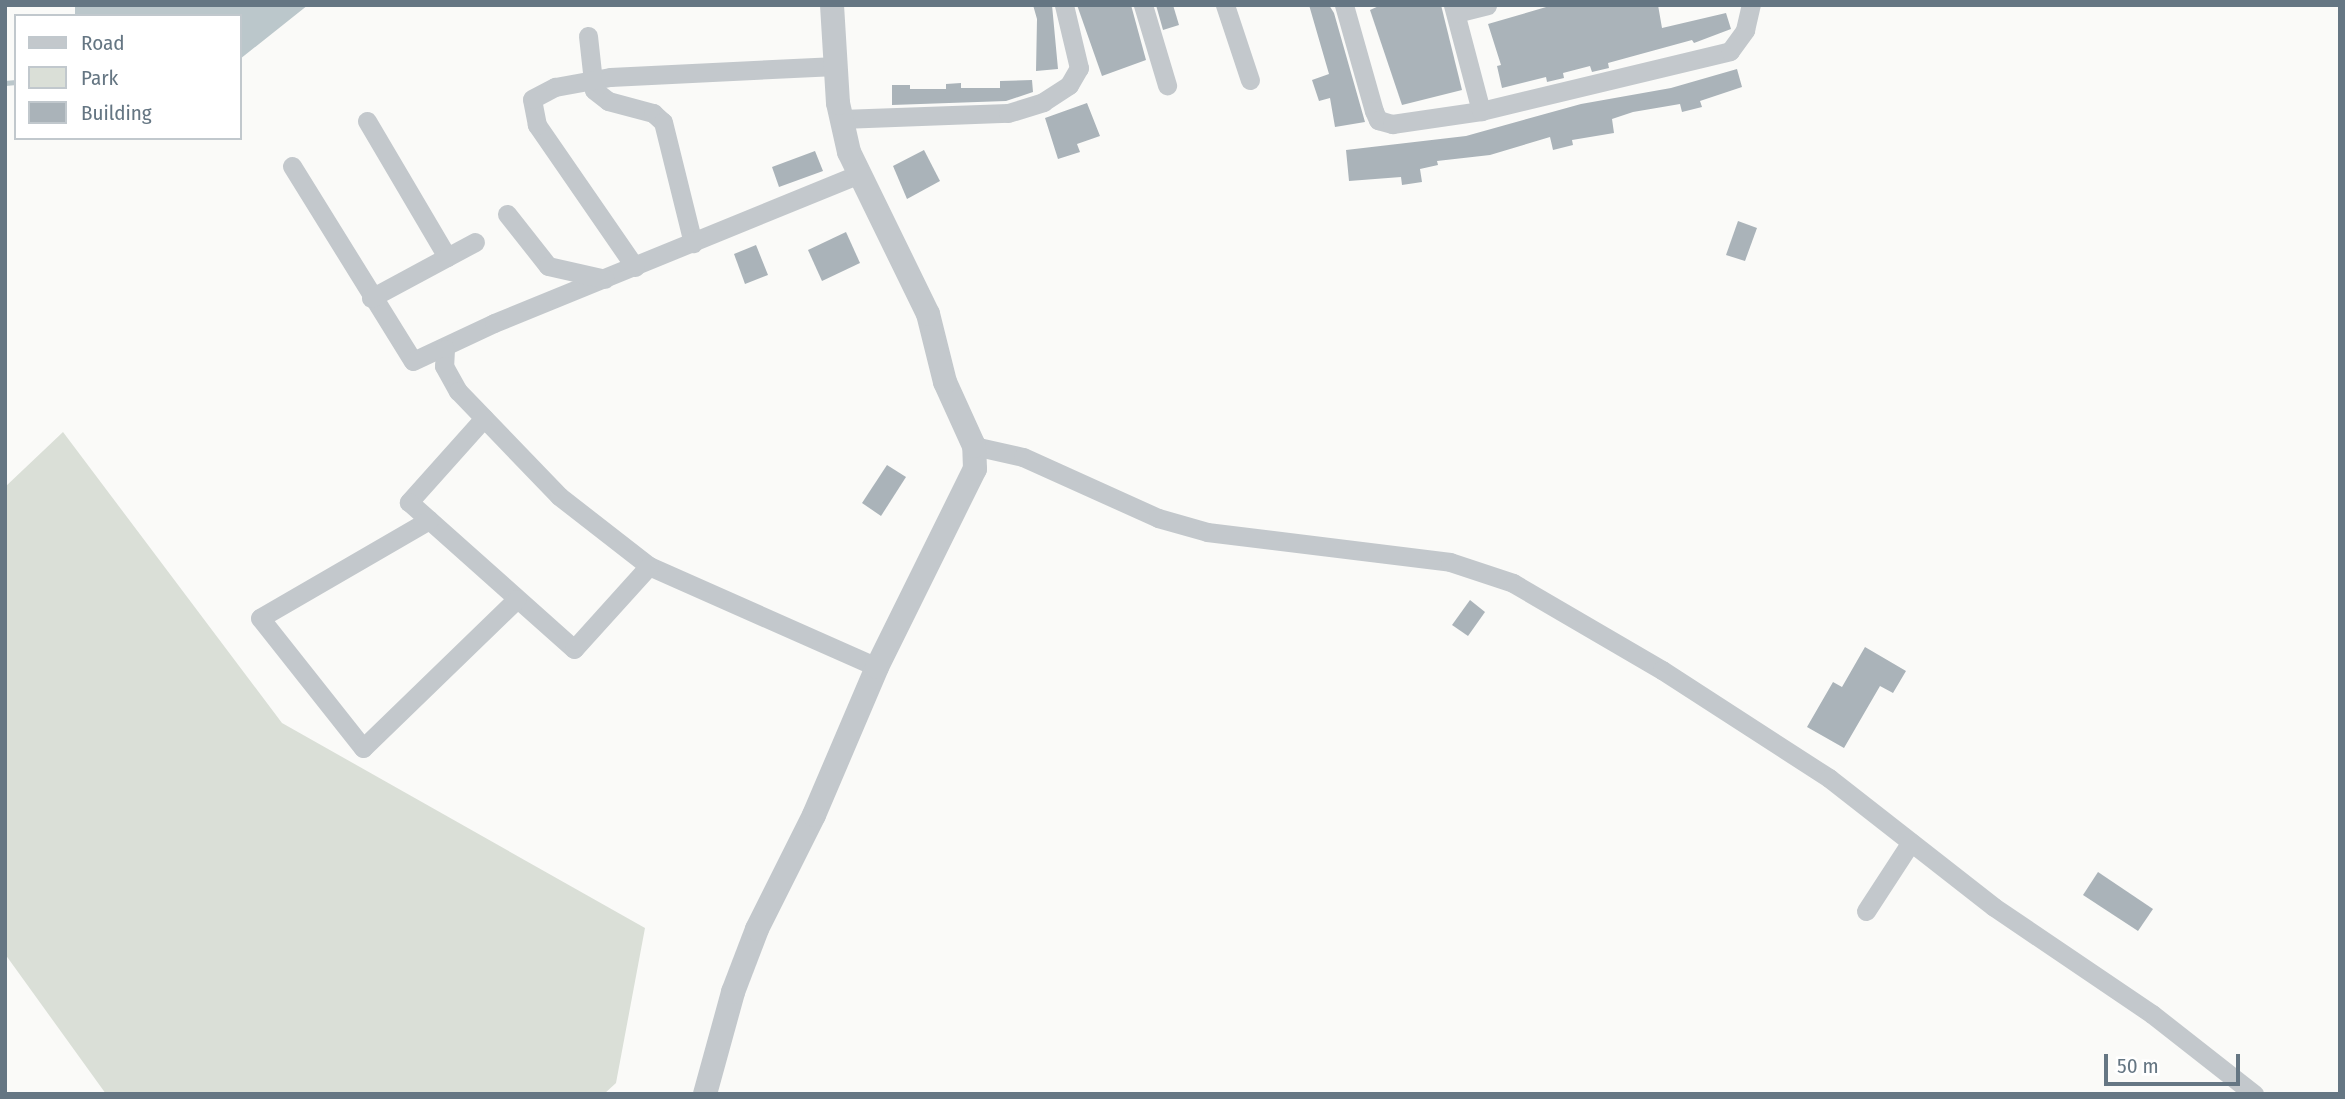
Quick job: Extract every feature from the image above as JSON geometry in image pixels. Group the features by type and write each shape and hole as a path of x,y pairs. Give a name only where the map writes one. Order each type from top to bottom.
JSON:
{"street":[{"path":"705,1094 745,959 814,815 877,667 970,484 975,469 974,446 945,382 928,314 857,175 841,119 832,5"},
{"path":"841,119 1008,114 1043,102 1069,85 1079,68 1064,5"},
{"path":"1143,5 1167,85"},
{"path":"1225,5 1250,80"},
{"path":"1344,5 1378,120 1392,124 1480,111 1730,51 1745,30 1751,5"},
{"path":"1480,111 1455,9 1488,5"},
{"path":"588,36 591,81 601,98 645,109 663,122 693,243"},
{"path":"635,267 532,113 531,99 537,93 591,81 836,66"},
{"path":"367,121 447,257"},
{"path":"292,166 371,298 413,361 445,349 494,323 857,175"},
{"path":"507,214 548,266 606,279"},
{"path":"371,298 474,242"},
{"path":"445,349 444,366 450,382 559,496 649,566 877,667"},
{"path":"484,418 409,502 429,520 575,649 649,566"},
{"path":"974,446 1023,457 1158,518 1207,532 1450,562 1498,576 1592,627 1829,778 1994,907 2152,1014 2255,1094"},
{"path":"429,520 260,618 362,748 517,598"},
{"path":"1866,911 1911,842"}],"green space":[{"path":"63,432 282,723 645,928 616,1083 604,1094 106,1094 5,954 5,487"}],"shaded area":[{"path":"75,5 308,5 242,57 242,14 75,14"}],"building":[{"path":"1033,5 1052,5 1058,69 1036,71 1037,19"},
{"path":"1077,5 1131,5 1146,60 1102,76"},
{"path":"1156,5 1173,5 1179,25 1163,30"},
{"path":"1309,5 1329,5 1334,13 1365,122 1335,127 1330,98 1319,101 1312,80 1329,74"},
{"path":"1381,5 1441,5 1462,90 1402,105 1370,10"},
{"path":"1553,5 1658,5 1662,28 1726,13 1731,29 1694,43 1692,40 1608,63 1609,68 1592,72 1590,66 1563,73 1564,78 1547,82 1546,77 1502,88 1497,66 1501,65 1488,24"},
{"path":"1737,69 1742,87 1700,101 1702,107 1682,112 1680,104 1633,112 1612,119 1614,133 1572,140 1573,145 1553,150 1550,137 1490,155 1437,161 1438,165 1420,169 1422,182 1402,185 1401,177 1349,181 1346,150 1466,136 1581,104 1671,88"},
{"path":"1032,80 1033,92 1006,101 892,105 892,85 910,85 910,89 946,89 946,84 961,83 961,88 1000,88 1000,81"},
{"path":"1087,103 1100,136 1077,144 1080,152 1058,159 1045,118"},
{"path":"924,150 940,181 907,199 893,166"},
{"path":"815,151 823,171 779,187 772,167"},
{"path":"1738,221 1757,228 1745,261 1726,255"},
{"path":"846,232 860,263 822,281 808,250"},
{"path":"756,245 768,275 745,284 734,254"},
{"path":"887,465 906,477 881,516 862,503"},
{"path":"1470,600 1485,612 1468,636 1452,625"},
{"path":"1865,647 1906,671 1893,693 1880,686 1844,748 1807,727 1833,682 1842,687"},
{"path":"2098,872 2153,909 2138,931 2083,895"}],"waterway":[{"path":"5,83 14,82"}]}
